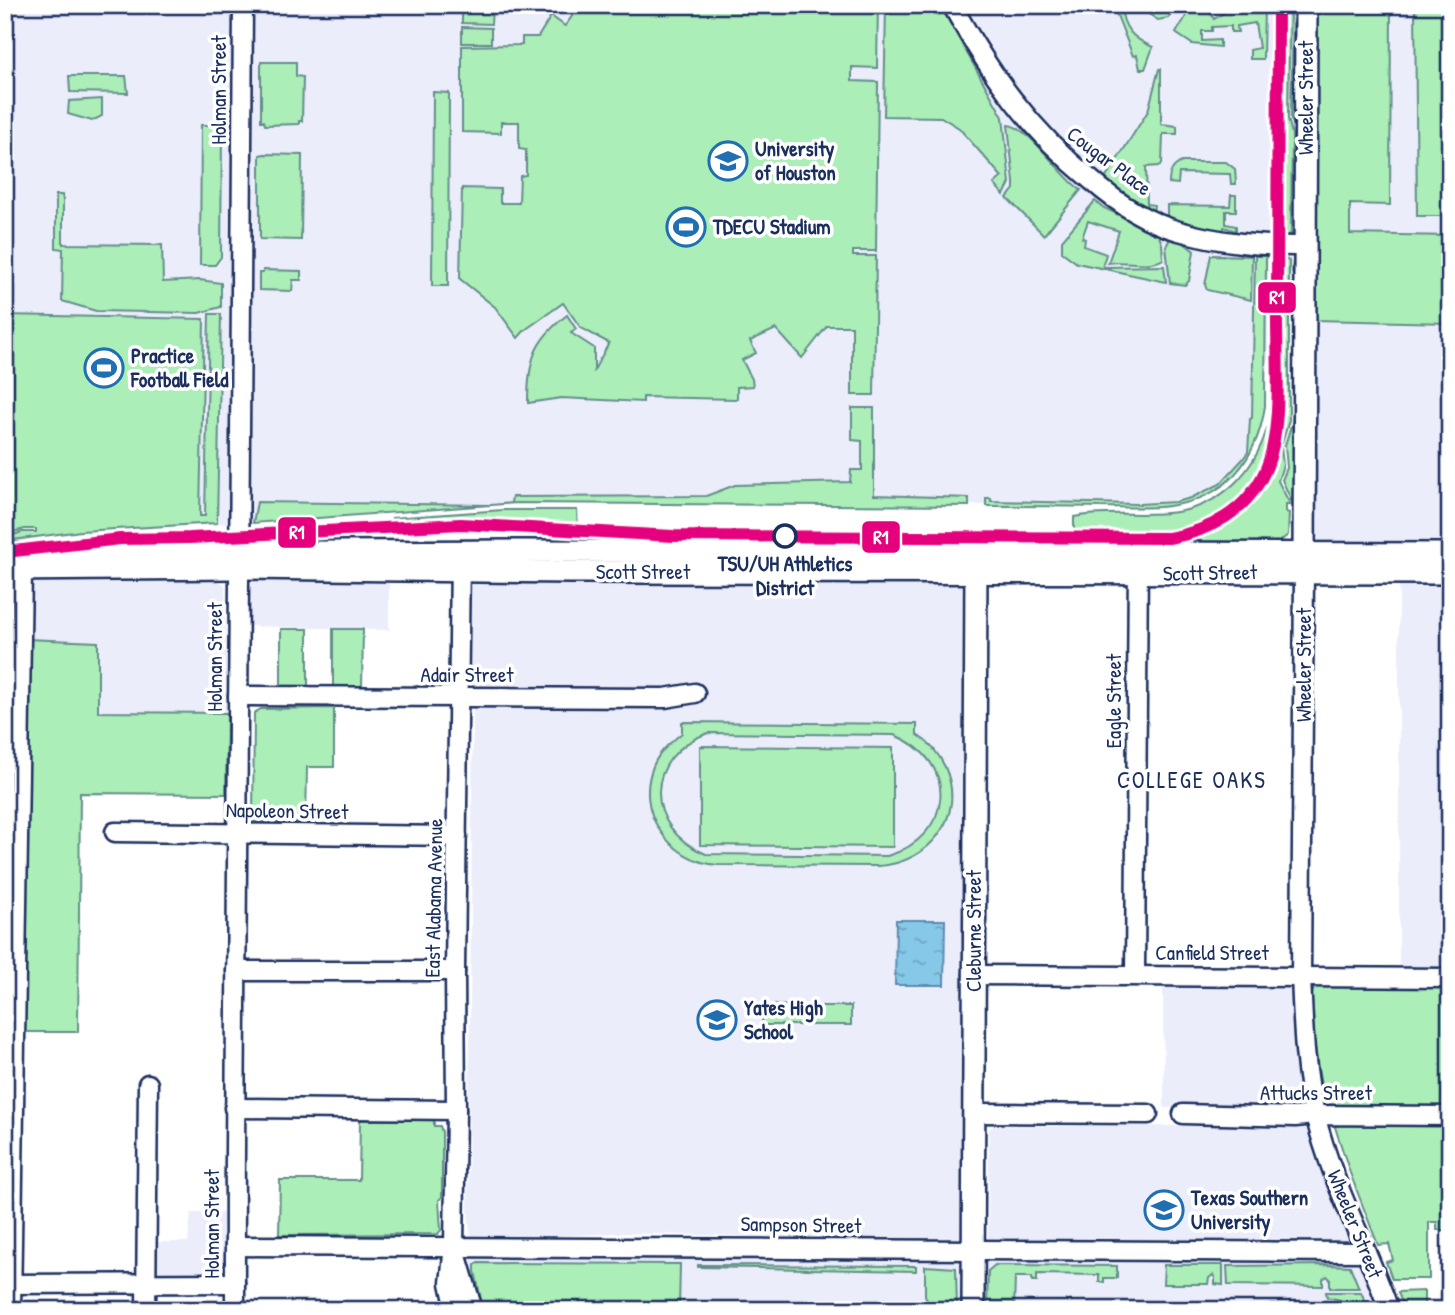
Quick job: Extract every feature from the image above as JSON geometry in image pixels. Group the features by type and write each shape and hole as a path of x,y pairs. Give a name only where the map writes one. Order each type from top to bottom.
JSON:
{"main road":[{"name":"Wheeler Street","path":"1304,562 1306,5"},
{"name":"Scott Street","path":"5,554 237,560 642,561 821,551 1138,574 1450,554"},
{"path":"821,551 821,572"},
{"name":"Scott Street","path":"642,561 821,572 1138,552 1450,573"},
{"name":"Scott Street","path":"13,570 237,560"},
{"name":"Cleburne Street","path":"972,1310 975,561"}],"street":[{"name":"Holman Street","path":"235,1310 237,560 243,5"},
{"name":"Cougar Place","path":"952,5 984,61 1030,123 1064,158 1105,192 1136,212 1176,230 1244,245 1306,246"},
{"name":"Eagle Street","path":"1135,975 1138,552"},
{"name":"East Alabama Avenue","path":"456,1310 450,1283 454,1245 456,1110 460,561"},
{"name":"Wheeler Street","path":"1304,562 1301,976 1304,1042 1315,1115 1332,1169 1389,1310"},
{"path":"11,1310 8,1284 13,570"},
{"name":"Adair Street","path":"238,696 665,698 695,694"},
{"name":"Napoleon Street","path":"115,832 457,836"},
{"path":"236,971 455,971"},
{"name":"Canfield Street","path":"974,975 1450,978"},
{"path":"146,1310 148,1084"},
{"path":"234,1108 456,1110"},
{"path":"974,1113 1148,1114"},
{"name":"Attucks Street","path":"1183,1114 1295,1117 1450,1116"},
{"name":"East Alabama Avenue","path":"454,1245 473,1310"},
{"name":"Sampson Street","path":"235,1246 454,1245 1366,1252"},
{"path":"8,1284 235,1283"}],"shaded area":[{"name":"University of Houston","path":"5,5 1450,5 1450,320 1273,317 1262,424 1251,453 1240,469 1218,489 1201,498 1168,506 517,503 253,523 5,527"},
{"path":"1314,320 1450,323 1450,548 1323,545 1318,540 1314,530"},
{"path":"389,575 389,630 248,626 249,588 253,580 260,576"},
{"path":"5,578 13,578 12,736 5,736"},
{"path":"29,578 216,580 225,585 227,713 97,712 26,639"},
{"name":"Yates High School","path":"476,579 963,580 967,586 961,1241 613,1233 486,1240 471,1236 468,1215 473,711 470,680 471,586"},
{"path":"1399,579 1450,579 1450,1109 1332,1106 1323,1098 1313,1035 1312,991 1316,987 1399,986"},
{"path":"1163,987 1289,988 1293,994 1294,1034 1304,1107 1292,1110 1164,1108"},
{"name":"Texas Southern University","path":"994,1126 1307,1126 1377,1310 480,1310 478,1306 469,1256 1124,1262 1124,1243 988,1238 989,1129"},
{"path":"191,1213 225,1213 224,1272 222,1275 155,1277 154,1242 188,1242"}],"green space":[{"name":"TDECU Stadium","path":"580,5 878,5 877,68 852,67 852,81 878,82 876,251 853,251 853,256 876,256 874,395 852,395 852,326 827,326 802,358 776,329 750,341 756,353 742,360 753,386 737,387 737,399 643,397 643,402 561,398 528,403 529,376 535,353 547,334 567,315 576,329 571,333 594,348 594,370 609,343 581,328 563,303 518,338 495,307 460,279 462,188 500,189 500,203 519,203 520,176 526,175 526,150 519,149 519,122 501,122 501,133 462,132 462,46 522,45 522,37 538,37 551,16 565,26"},
{"path":"886,5 940,5 1003,117 1010,183 1004,195 994,184 1002,177 959,128 941,117 884,116"},
{"path":"1113,5 1121,5 1130,32 1153,47 1145,69 1140,69 1137,55 1133,56"},
{"path":"1148,5 1173,5 1174,10 1168,18 1158,20 1150,15"},
{"path":"1193,5 1206,5 1214,19 1236,5 1264,5 1263,59 1250,59 1250,50 1259,48 1255,23 1237,26 1238,32 1231,32 1231,26 1212,27 1212,31 1202,31 1202,41 1220,40 1220,47 1192,44 1177,34"},
{"path":"1281,5 1290,5 1288,119 1292,134 1291,234 1281,238"},
{"path":"1293,5 1297,5 1296,131 1291,119"},
{"path":"1316,5 1391,5 1390,205 1350,204 1350,234 1450,236 1450,323 1314,320"},
{"path":"1415,5 1450,5 1450,216 1417,216"},
{"path":"462,8 492,8 491,24 462,23"},
{"path":"462,27 491,28 491,43 462,43"},
{"path":"261,62 296,62 296,76 303,77 302,121 299,121 299,124 265,125 264,121 261,121"},
{"path":"1159,69 1161,124 1177,126 1177,134 1163,134 1162,164 1146,167 1147,204 1154,205 1153,212 1134,203 1105,183 1105,179 1148,111"},
{"path":"69,76 126,76 128,93 70,92"},
{"path":"433,92 449,93 448,286 432,286"},
{"path":"102,99 102,116 92,121 68,114 69,101"},
{"path":"201,125 219,125 222,130 221,257 215,265 200,265"},
{"path":"1008,125 1025,134 1081,190 1044,235 1007,198 1014,189"},
{"path":"260,155 302,155 301,240 260,239"},
{"path":"1182,162 1226,162 1235,169 1236,184 1231,184 1230,174 1179,173 1178,184 1169,183 1172,170"},
{"path":"56,195 62,195 63,200 63,244 162,245 163,282 200,280 221,283 221,307 199,313 96,311 62,301 63,249 56,248"},
{"path":"1231,195 1236,195 1236,211 1226,211 1226,224 1236,226 1236,231 1224,227 1222,235 1167,219 1167,205 1230,206"},
{"path":"1095,201 1158,234 1163,259 1151,263 1108,263 1119,231 1088,221 1082,238 1085,239 1084,246 1106,254 1104,267 1164,266 1166,282 1077,263 1062,252 1062,240"},
{"path":"1170,239 1184,243 1194,251 1189,281 1185,285 1170,283 1166,246"},
{"path":"1211,255 1252,256 1251,300 1207,290 1205,285"},
{"path":"1255,256 1266,256 1265,406 1255,443 1235,474 1207,495 1169,506 986,506 986,498 991,498 991,501 1138,504 1176,502 1220,484 1248,452 1252,418"},
{"path":"1280,257 1289,261 1289,420 1281,447 1283,465 1278,481 1290,504 1286,504 1286,512 1289,513 1288,535 1279,542 1145,542 1187,538 1221,524 1248,502 1268,472 1274,456 1280,421"},
{"path":"1293,261 1295,265 1293,504 1282,480 1287,468 1285,445 1293,414"},
{"path":"263,270 301,271 301,280 293,280 292,291 259,290 259,273 263,273"},
{"path":"209,314 221,314 217,523 81,531 5,541 5,538 22,532 36,532 36,529 5,534 5,315 204,319 200,516 205,516"},
{"path":"852,408 874,408 874,495 969,498 969,506 496,505 511,503 512,497 706,496 735,485 850,482 851,470 862,470 862,441 852,440"},
{"path":"1267,428 1272,430 1256,479 1244,497 1229,511 1211,522 1166,534 1114,535 1074,530 1074,517 1177,512 1208,502 1222,494 1245,472 1262,444"},
{"path":"257,502 491,505 253,523"},
{"path":"503,510 577,510 578,527 461,521 393,524 392,518"},
{"path":"281,629 308,629 308,688 281,688"},
{"path":"333,629 363,629 362,688 333,688"},
{"path":"26,639 98,642 98,712 227,713 226,794 80,793 78,1032 19,1032"},
{"path":"334,708 334,767 307,767 306,822 253,821 254,713 261,709"},
{"path":"682,722 917,724 917,735 926,741 940,758 951,785 947,820 927,847 896,863 878,866 718,865 701,861 671,844 652,816 648,799 654,764 670,743 682,733","holes":["708,733 894,735 915,747 930,762 938,779 940,798 936,816 926,832 909,846 887,856 706,854 685,842 671,827 662,810 659,792 662,775 671,758 687,744"]},
{"path":"700,746 893,748 893,847 700,845"},
{"path":"1322,985 1450,987 1450,1109 1332,1106 1323,1098 1311,1011 1313,991"},
{"path":"762,1005 804,1006 804,1025 762,1025"},
{"path":"809,1006 851,1006 851,1025 810,1025"},
{"path":"434,1119 434,1126 440,1126 442,1132 442,1197 439,1200 441,1230 438,1234 279,1235 280,1180 359,1180 360,1120"},
{"path":"1450,1126 1450,1230 1437,1230 1437,1222 1429,1222 1429,1279 1392,1279 1386,1262 1393,1260 1389,1244 1378,1245 1350,1173 1335,1127"},
{"path":"680,1264 679,1310 483,1310 475,1271 475,1265"},
{"path":"995,1265 1117,1266 1117,1278 1104,1278 1104,1282 1099,1282 1099,1275 1037,1274 1037,1281 1032,1281 1032,1277 1015,1277 1014,1310 987,1310 988,1271"},
{"path":"1164,1265 1223,1265 1223,1285 1215,1284 1213,1275 1208,1284 1163,1284"},
{"path":"916,1266 916,1271 698,1267"},
{"path":"925,1266 956,1268 957,1310 931,1310 925,1295"},
{"path":"1227,1266 1350,1266 1359,1288 1330,1288 1330,1279 1327,1276 1323,1279 1323,1286 1228,1285"},
{"path":"1424,1291 1424,1310 1404,1310 1398,1292"},
{"path":"1326,1292 1361,1292 1369,1310 1348,1310 1340,1300 1327,1297"}],"water":[{"path":"896,920 945,920 944,985 895,985"}],"transit line":[{"name":"R1","path":"5,552 120,539 461,524 673,536 1169,538 1213,524 1238,508 1257,485 1265,471 1275,434 1278,391 1278,5"}],"place":[{"name":"University of Houston","path":"728,161"},
{"name":"TDECU Stadium","path":"686,227"},
{"name":"Practice Football Field","path":"104,368"},
{"name":"TSU/UH Athletics District","path":"785,536"},
{"name":"Yates High School","path":"717,1020"},
{"name":"Texas Southern University","path":"1164,1210"}],"district":[{"name":"COLLEGE OAKS","path":"1192,780"}]}
